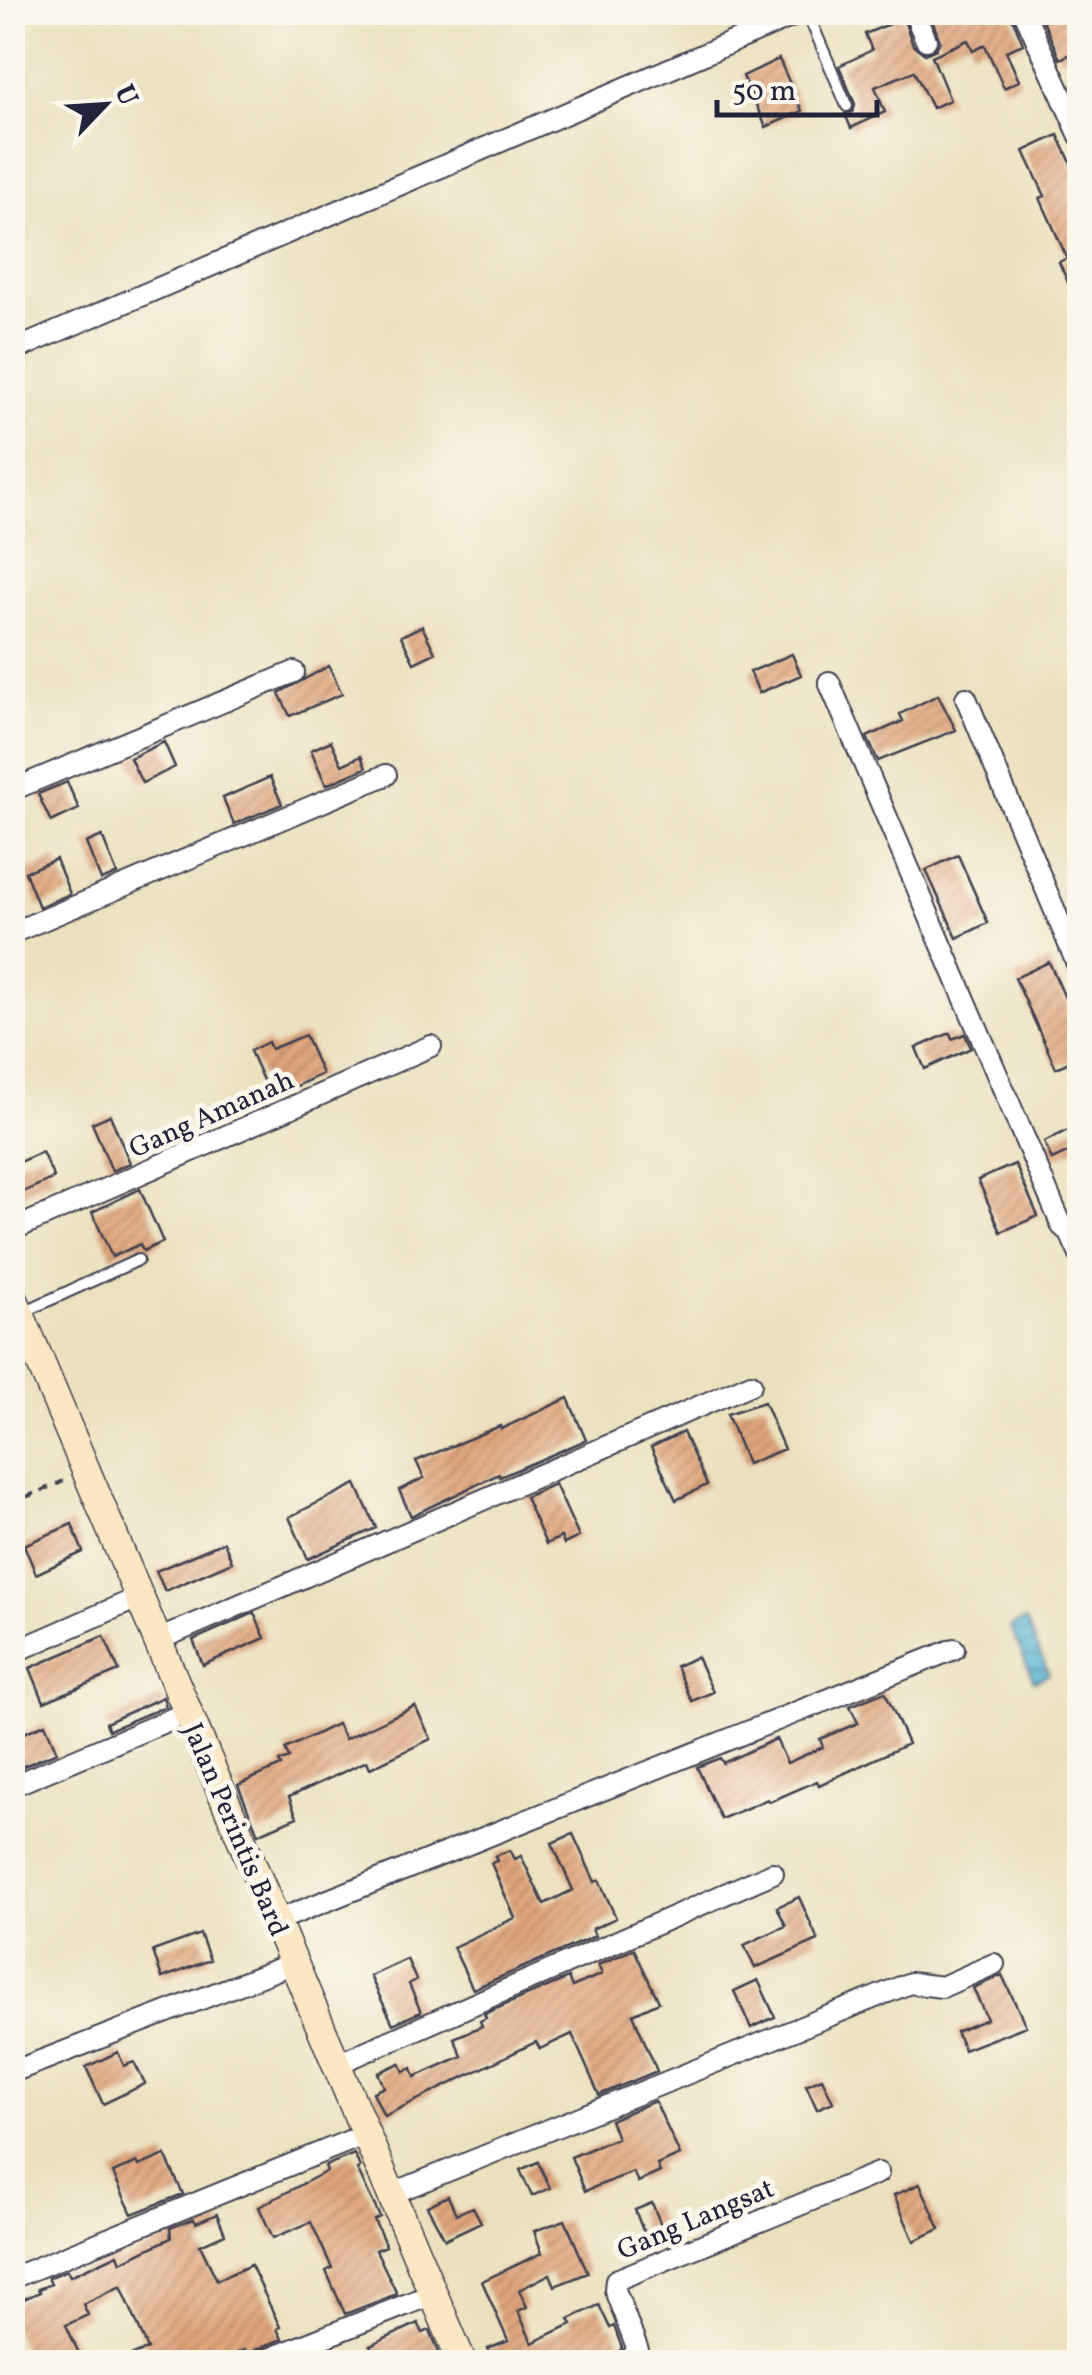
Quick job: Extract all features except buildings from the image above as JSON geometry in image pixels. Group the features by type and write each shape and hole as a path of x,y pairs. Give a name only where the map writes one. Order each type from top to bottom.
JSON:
{"street":[{"path":"12,351 805,12"},
{"path":"914,12 926,40"},
{"path":"1024,12 1080,136"},
{"path":"12,790 294,672"},
{"path":"830,682 1062,1226 1075,1233 1080,1255"},
{"path":"966,698 1080,971"},
{"path":"12,933 386,775"},
{"name":"Gang Amanah","path":"12,1230 431,1046"},
{"name":"Jalan Perintis Bard","path":"16,1304 462,2362"},
{"path":"158,1640 751,1384"},
{"path":"12,1653 140,1597"},
{"path":"276,1921 954,1649"},
{"path":"12,1786 188,1712"},
{"path":"337,2064 773,1872"},
{"path":"12,2072 294,1964"},
{"path":"391,2194 910,1983 942,1987 994,1964"},
{"path":"12,2278 366,2134"},
{"name":"Gang Langsat","path":"627,2362 638,2351 616,2280 878,2173"},
{"path":"260,2362 434,2294"}],"lane":[{"path":"805,12 847,106"},
{"path":"16,1304 138,1260"}],"path":[{"path":"12,1503 87,1472"}],"water":[{"path":"1025,1620 1049,1674 1034,1681 1010,1627"}]}
